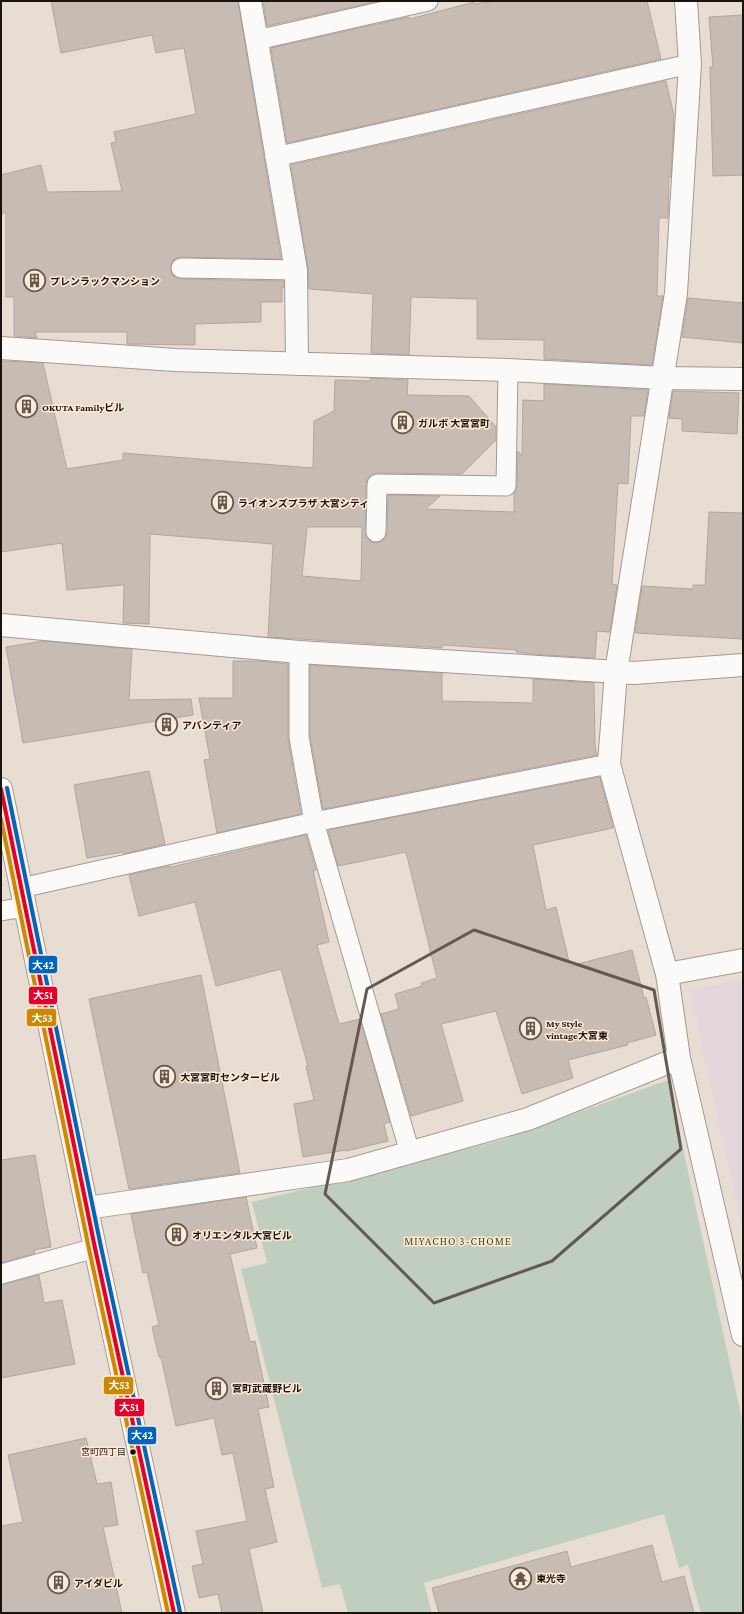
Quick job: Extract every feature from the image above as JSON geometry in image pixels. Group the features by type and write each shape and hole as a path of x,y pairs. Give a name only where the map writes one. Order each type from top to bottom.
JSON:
{"street":[{"path":"250,1 296,270 297,364"},
{"path":"686,1 690,64 676,293 664,378 616,672 610,764 667,974 679,1058 743,1335"},
{"path":"1,348 175,360 508,370 664,378 743,379"},
{"path":"1,625 299,652 634,673 743,665"},
{"path":"1,789 94,1248 174,1613"},
{"path":"667,974 743,960"},
{"path":"87,1208 348,1170 528,1119 679,1058"}],"lane":[{"path":"257,40 428,1"},
{"path":"276,157 690,64"},
{"path":"181,268 296,270"},
{"path":"376,532 377,484 506,486 508,370"},
{"path":"299,652 299,737 314,822 410,1153"},
{"path":"1,911 23,898 314,822 610,764"},
{"path":"1,1274 94,1248"}],"highlighted area":[{"path":"474,930 654,990 681,1149 552,1261 434,1303 325,1194 367,989"}],"shaded area":[{"path":"743,980 743,1231 690,990"}],"green space":[{"path":"668,1080 743,1424 743,1613 701,1613 688,1565 679,1568 664,1514 424,1583 432,1613 348,1613 340,1584 322,1588 241,1269 267,1263 252,1202 502,1140"}],"building":[{"path":"51,1 238,1 281,259 181,257 176,258 172,262 170,268 175,277 181,279 284,281 284,287 282,287 282,302 261,302 261,322 195,324 195,345 127,344 127,332 35,332 37,338 14,336 14,297 6,297 6,212 1,214 1,175 41,165 47,192 122,191 111,143 116,142 114,132 196,114 184,48 156,53 152,35 61,53"},
{"path":"263,1 379,1 267,26"},
{"path":"496,1 647,1 661,59 287,143 271,48 409,17 410,19 474,2 474,4"},
{"path":"743,15 743,175 713,176 710,67 713,67 709,17"},
{"path":"666,81 674,116 671,177 669,177 668,218 659,218 657,296 663,296 652,365 544,359 544,340 477,339 477,299 411,297 409,355 371,353 373,294 309,289 308,268 291,165"},
{"path":"688,298 743,303 743,343 682,337"},
{"path":"1,361 43,363 67,469 123,460 123,453 313,468 314,421 334,411 335,380 370,381 370,378 408,380 407,395 469,396 496,427 496,440 462,474 377,473 371,475 367,479 366,484 365,532 367,538 371,542 375,543 382,541 386,537 388,495 440,496 426,509 514,512 514,493 517,486 518,451 522,456 523,400 544,401 544,384 648,390 644,416 631,416 628,484 618,483 612,584 617,585 610,632 597,631 595,658 532,654 516,652 517,650 442,645 442,648 268,637 273,544 150,534 149,624 123,623 124,585 67,590 62,543 1,552","holes":["307,527 362,527 361,581 302,576"]},
{"path":"673,391 739,393 737,434 682,431 682,419 669,418"},
{"path":"709,512 743,513 743,639 635,633 642,586 693,589 693,585 705,585"},
{"path":"44,641 132,649 129,700 191,699 193,715 23,743 6,647"},
{"path":"233,661 259,661 288,664 288,739 301,814 217,833 204,760 210,759 199,698 233,698"},
{"path":"310,665 442,673 442,701 533,703 533,679 594,683 595,746 597,755 323,809 310,736"},
{"path":"149,771 165,844 124,854 124,852 87,858 74,785"},
{"path":"600,777 613,828 533,845 546,910 556,907 570,966 632,950 644,998 646,997 656,1035 627,1043 628,1045 568,1060 573,1078 522,1094 496,1011 441,1024 463,1101 411,1116 381,1014 399,1009 395,994 422,986 421,983 437,978 406,852 338,866 328,830"},
{"path":"306,835 316,870 313,871 329,942 317,945 339,1024 360,1019 390,1122 384,1124 388,1141 346,1151 303,1157 294,1104 314,1100 306,1066 308,1066 281,969 216,986 195,902 139,916 129,875 171,867"},
{"name":"大宮宮町センタービル","path":"201,975 240,1173 129,1189 89,999"},
{"path":"35,1155 51,1247 34,1250 35,1253 1,1263 1,1160"},
{"path":"246,1197 257,1248 230,1254 250,1342 255,1341 269,1407 258,1409 274,1487 265,1489 277,1542 249,1549 263,1613 222,1613 218,1594 199,1598 192,1566 203,1564 196,1531 247,1521 233,1453 222,1455 214,1418 176,1426 161,1357 159,1357 152,1327 159,1325 147,1272 143,1273 131,1214"},
{"path":"39,1275 44,1303 62,1300 75,1364 1,1378 1,1285"},
{"path":"86,1438 97,1484 111,1482 118,1525 103,1527 122,1613 1,1613 1,1526 23,1522 8,1455"},
{"path":"652,1545 662,1582 684,1576 694,1613 439,1613 432,1588 567,1551 571,1567"}],"transit line":[{"name":"大42","path":"7,788 101,1247 180,1612"},
{"name":"大51","path":"1,789 95,1248 174,1613"},
{"name":"大53","path":"1,819 89,1249 168,1613"}],"place":[{"name":"プレンラックマンション","path":"34,281"},
{"name":"OKUTA Familyビル","path":"27,407"},
{"name":"ガルボ 大宮宮町","path":"403,423"},
{"name":"ライオンズプラザ 大宮シティ","path":"223,503"},
{"name":"アバンティア","path":"166,725"},
{"name":"My Style vintage大宮東","path":"530,1029"},
{"name":"大宮宮町センタービル","path":"164,1077"},
{"name":"オリエンタル大宮ビル","path":"176,1235"},
{"name":"宮町武蔵野ビル","path":"216,1388"},
{"name":"宮町四丁目","path":"133,1452"},
{"name":"東光寺","path":"521,1578"},
{"name":"アイダビル","path":"58,1583"}],"district":[{"name":"MIYACHO 3-CHOME","path":"458,1241"}]}
